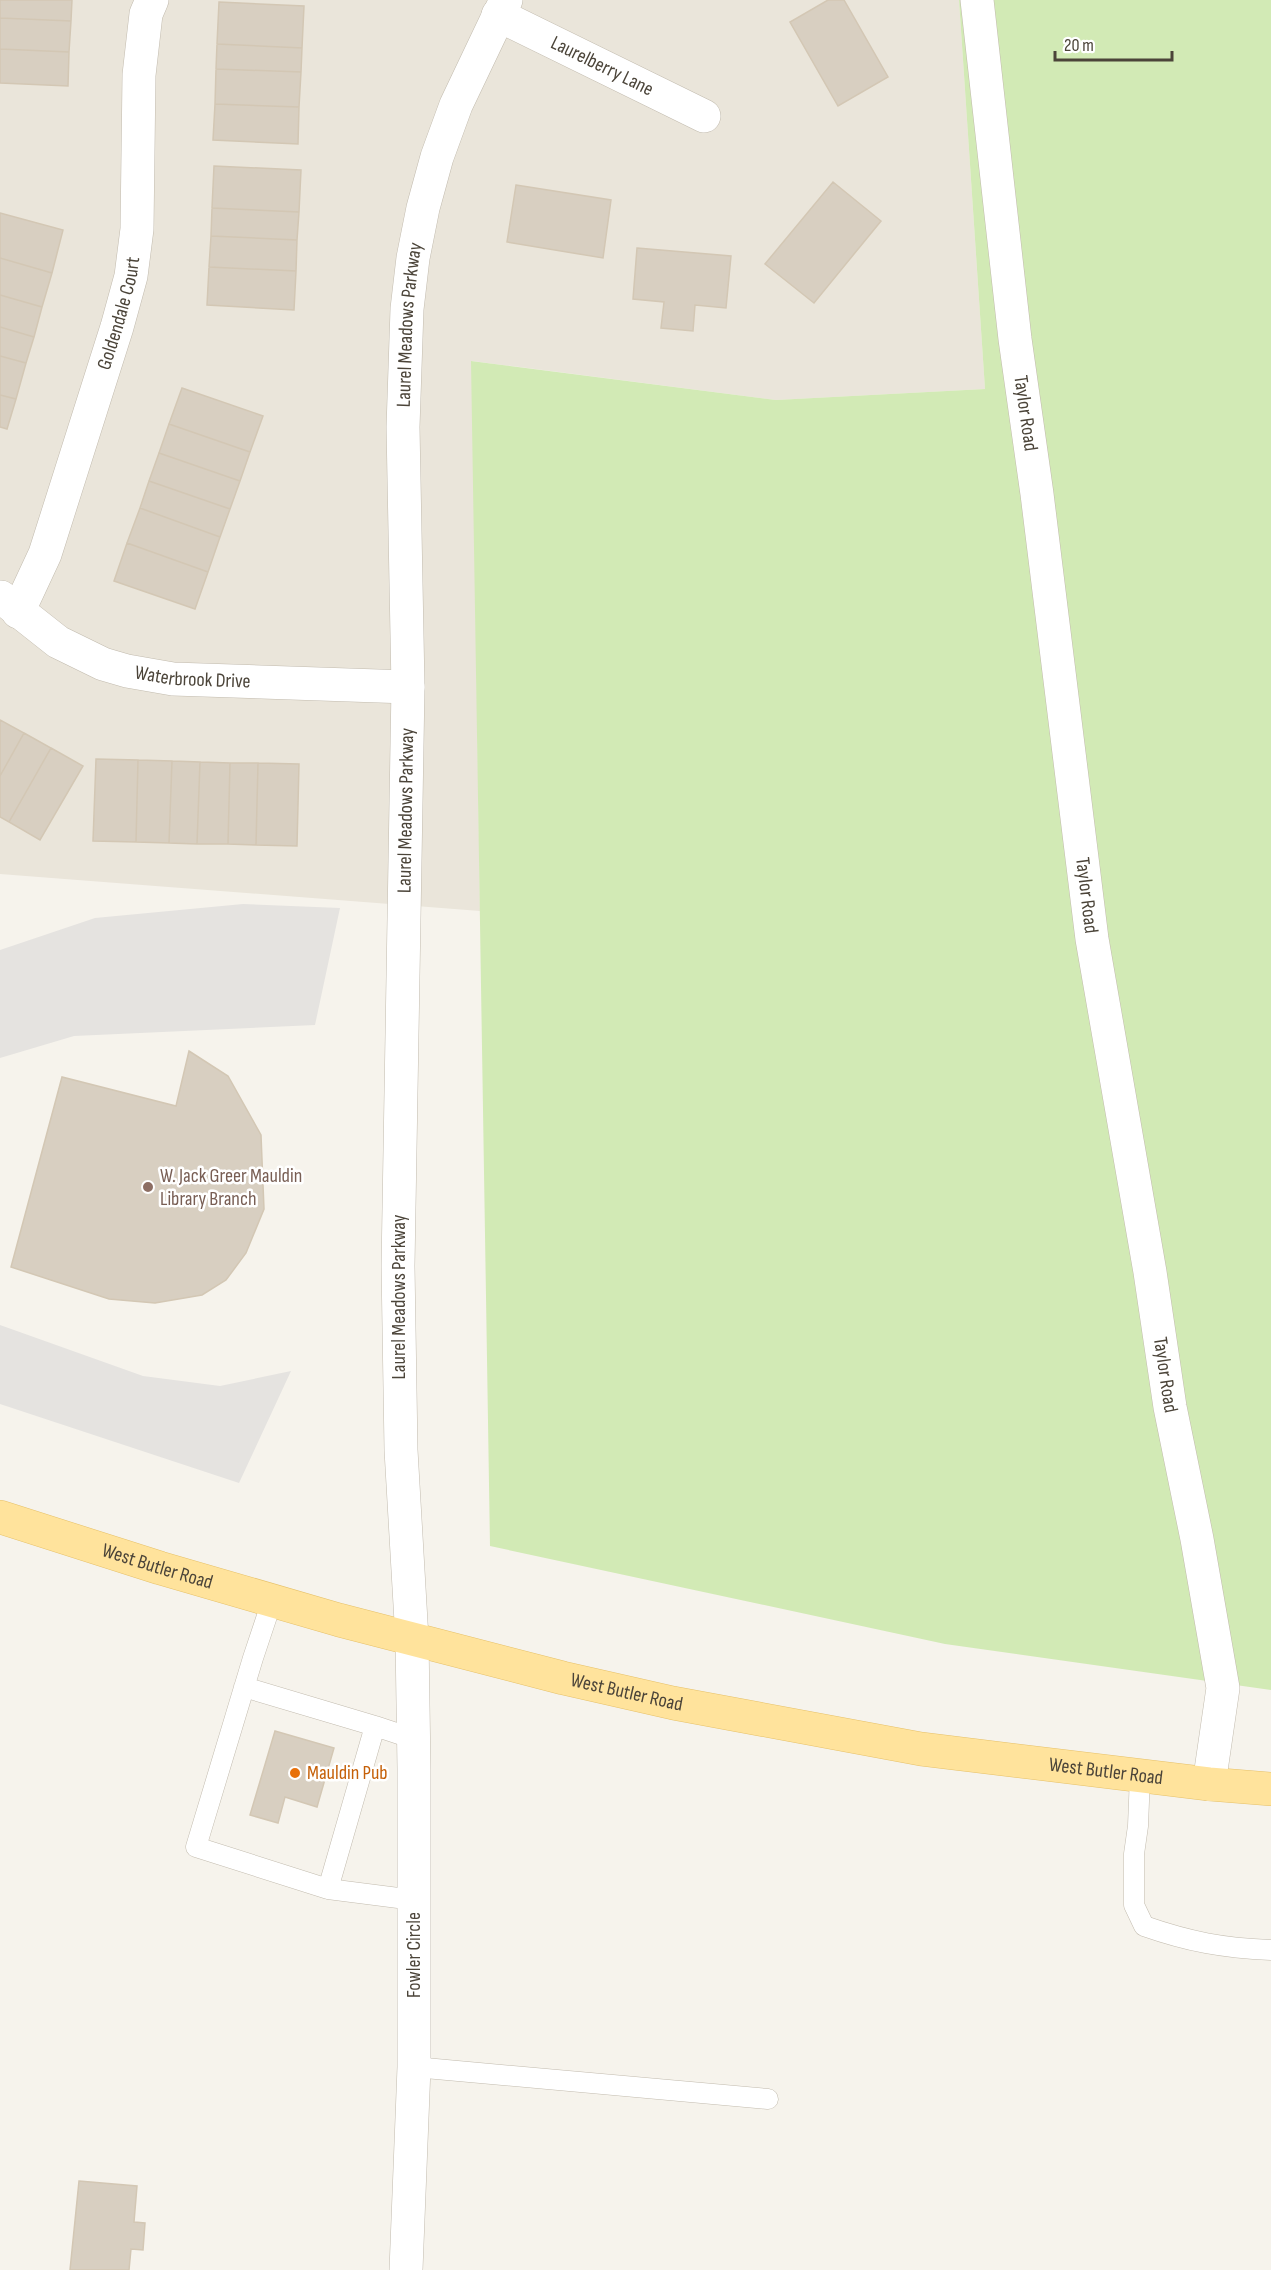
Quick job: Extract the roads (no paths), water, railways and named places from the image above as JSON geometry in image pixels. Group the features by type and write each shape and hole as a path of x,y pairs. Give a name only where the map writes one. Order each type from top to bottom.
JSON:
{"main road":[{"name":"West Butler Road","path":"0,1517 272,1601 563,1678 673,1703 921,1749 1209,1784 1271,1789"}],"street":[{"name":"Goldendale Court","path":"9,604 45,554 131,276 137,229 139,75 146,14 152,0"},
{"name":"Taylor Road","path":"977,0 1014,339 1040,518 1092,939 1150,1272 1170,1407 1208,1594 1223,1688 1209,1784"},
{"name":"Laurelberry Lane","path":"502,8 704,116"},
{"name":"Laurel Meadows Parkway","path":"412,1639 401,1450 398,1266 408,687 403,427 407,309 413,258 423,208 437,157 456,105 502,8"},
{"name":"Waterbrook Drive","path":"9,604 58,642 103,664 127,671 173,679 408,687"},
{"name":"Fowler Circle","path":"406,2270 414,2067 412,1639"}],"lane":[{"path":"272,1601 196,1847 328,1889 414,1900"},
{"path":"244,1687 414,1739"},
{"path":"328,1889 375,1726"},
{"path":"1140,1776 1138,1826 1134,1854 1134,1905 1144,1926 1178,1938 1227,1948 1271,1950"},
{"path":"414,2067 768,2099"}],"place":[{"name":"W. Jack Greer Mauldin Library Branch","path":"148,1187"},
{"name":"Mauldin Pub","path":"295,1773"}]}
